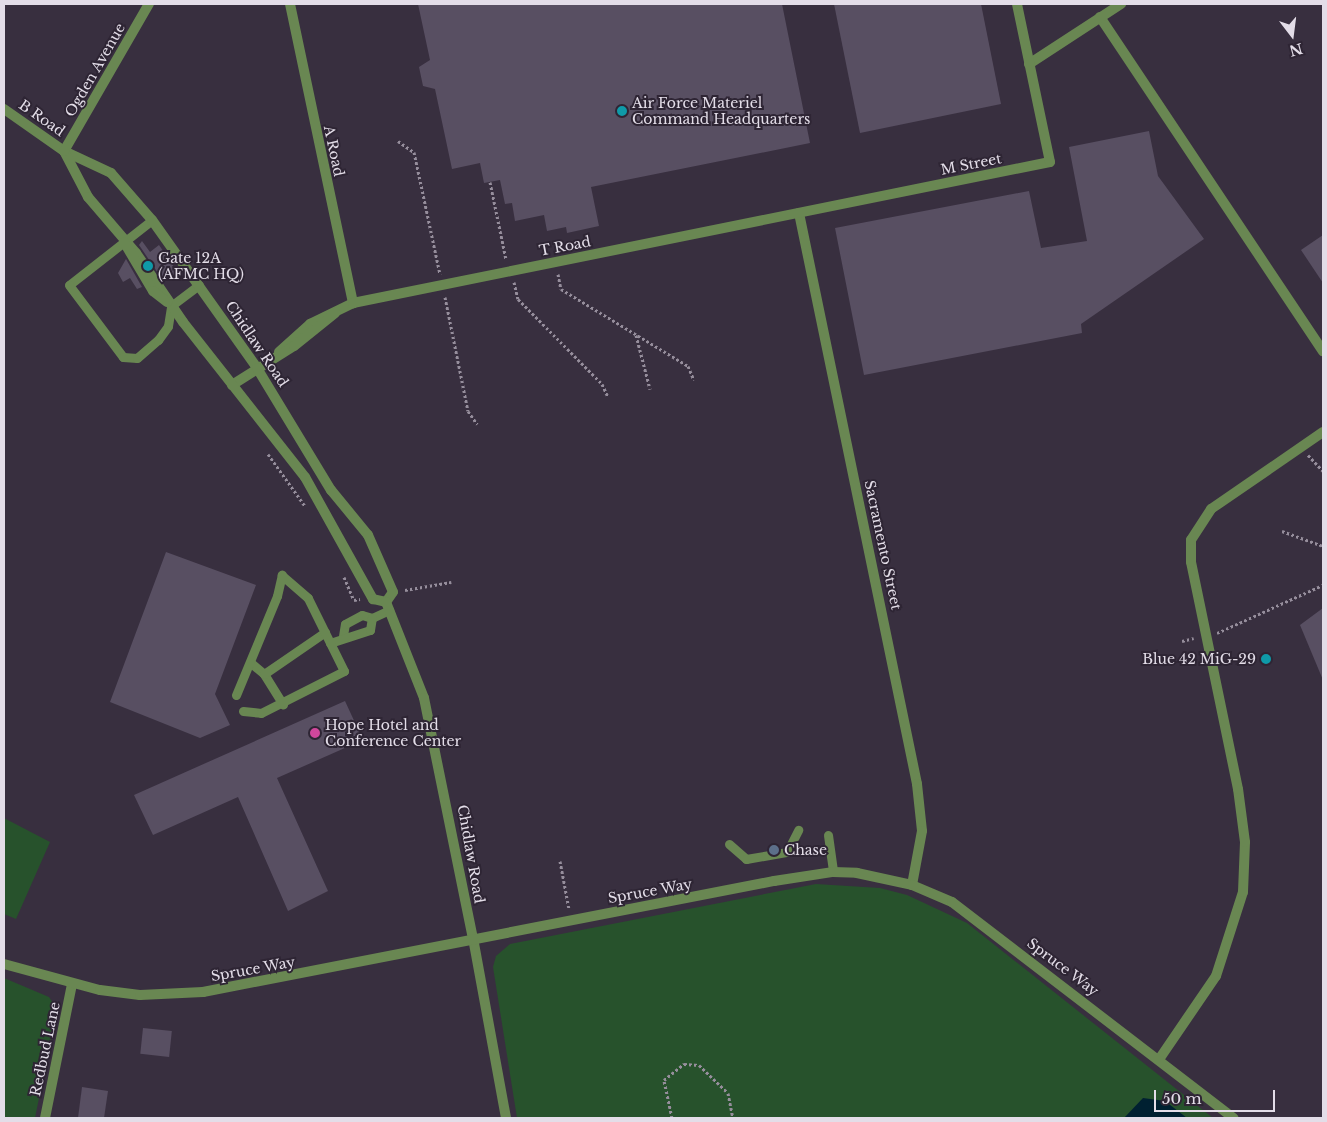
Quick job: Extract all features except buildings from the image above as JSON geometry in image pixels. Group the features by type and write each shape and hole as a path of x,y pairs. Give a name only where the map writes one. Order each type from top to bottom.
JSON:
{"street":[{"name":"Ogden Avenue","path":"64,151 149,4"},
{"name":"A Road","path":"290,4 353,303"},
{"path":"1017,4 1029,64 1121,4"},
{"path":"1100,17 1323,352"},
{"name":"M Street","path":"799,213 1050,162 1029,64"},
{"name":"B Road","path":"4,109 64,151"},
{"name":"Chidlaw Road","path":"64,151 111,173 152,220 200,285 257,368 312,461 368,535 392,592 387,606 431,726 506,1118"},
{"path":"64,151 88,197 124,241 153,291 171,306 305,477 374,599 387,606"},
{"name":"T Road","path":"232,385 279,352 294,346 338,310 353,303 799,213"},
{"name":"Sacramento Street","path":"799,213 917,784 922,831 912,885"},
{"path":"1160,1058 1216,976 1243,892 1245,842 1238,789 1192,562 1191,540 1198,523 1211,509 1323,432"},
{"name":"Spruce Way","path":"4,964 72,984 140,995 203,992 571,919 833,872 912,885 952,902 1160,1058 1234,1118"},
{"name":"Redbud Lane","path":"45,1118 72,984"}],"lane":[{"path":"152,220 69,285 123,357 129,361 137,358 158,340 168,326 171,306 200,285"},
{"path":"236,695 252,663 282,575 308,598 344,671 283,704 252,715 243,711"},
{"path":"330,643 342,636 353,639 370,630 372,618 387,606"},
{"path":"342,636 345,624 362,615 372,618"},
{"path":"264,674 325,632"},
{"path":"252,663 264,674 283,704"},
{"path":"729,844 746,859 787,852 798,830"},
{"path":"828,835 833,872"}],"path":[{"path":"490,182 518,299 602,384 608,397"},
{"path":"556,262 561,289 688,366 694,380"},
{"path":"636,334 650,389"},
{"path":"1301,447 1323,471"},
{"path":"1282,531 1323,546"},
{"path":"1182,641 1207,635 1323,585"},
{"path":"560,861 571,919"},
{"path":"672,1118 664,1080 684,1064 700,1066 728,1093 733,1118"}],"green space":[{"path":"4,818 50,842 16,919 4,914"},
{"path":"816,884 880,888 907,895 967,923 1213,1118 517,1118 493,967 496,956 510,944"},
{"path":"4,978 49,997 57,1009 35,1118 4,1118"}],"water":[{"path":"1143,1098 1165,1101 1187,1118 1124,1118"}],"place":[{"name":"Air Force Materiel Command Headquarters","path":"622,111"},
{"name":"Gate 12A (AFMC HQ)","path":"148,266"},
{"name":"Blue 42 MiG-29","path":"1266,659"},
{"name":"Hope Hotel and Conference Center","path":"315,733"},
{"name":"Chase","path":"774,850"}]}
